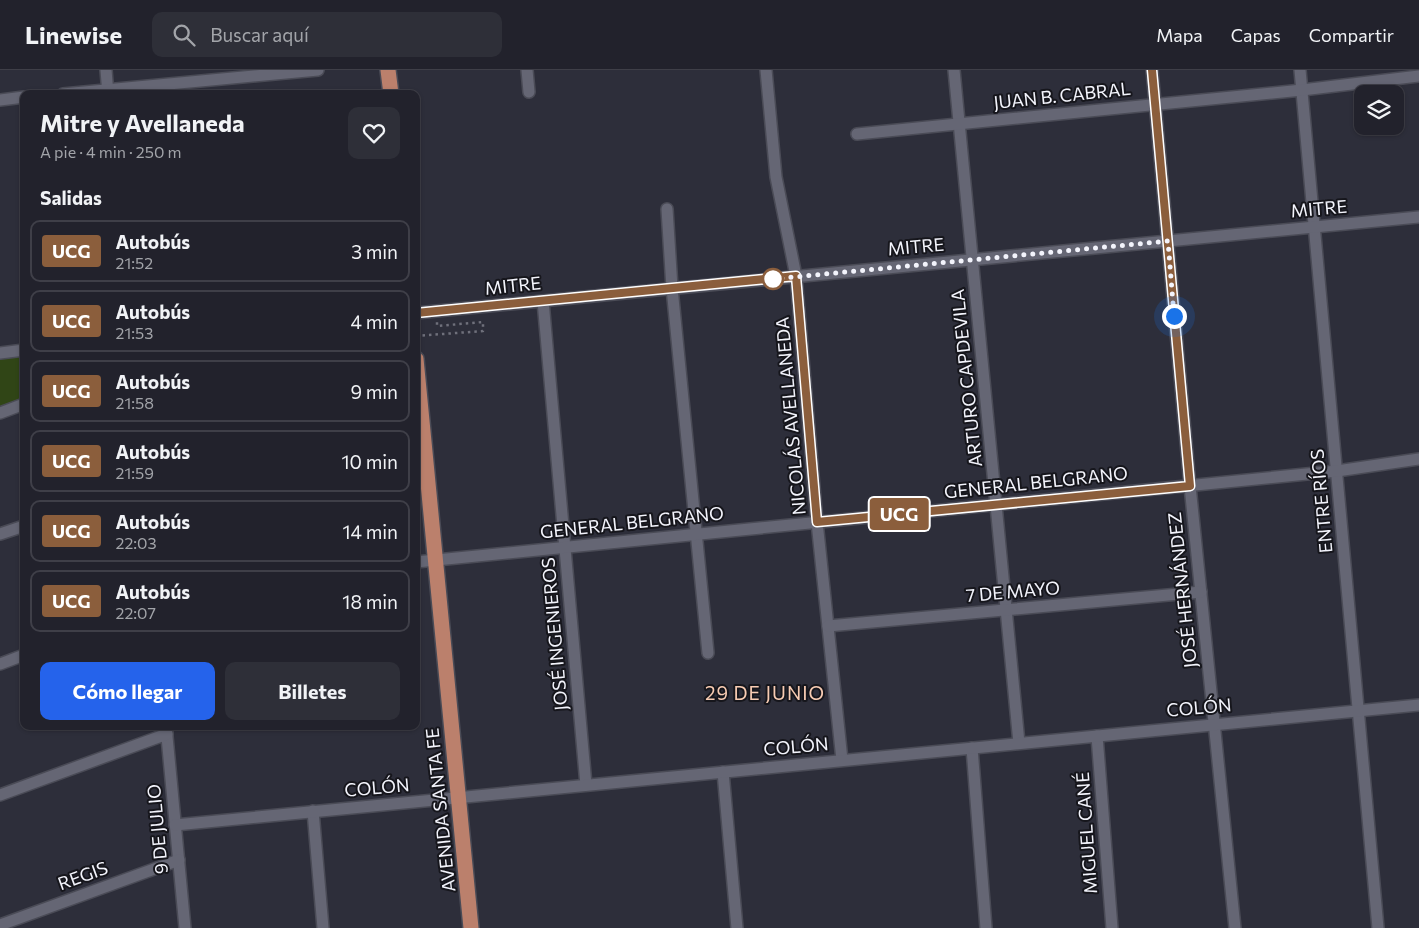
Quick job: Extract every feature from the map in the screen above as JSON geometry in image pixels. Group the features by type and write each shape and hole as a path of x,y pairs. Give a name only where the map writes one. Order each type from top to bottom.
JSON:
{"main road":[{"path":"388,70 390,90"},
{"name":"AVENIDA SANTA FE","path":"420,399 471,928"}],"street":[{"path":"106,70 108,90"},
{"path":"127,90 318,70"},
{"path":"527,70 529,92"},
{"name":"NICOLÁS AVELLANEDA","path":"766,70 776,177 796,276 817,522 842,760"},
{"name":"ARTURO CAPDEVILA","path":"954,70 1019,743"},
{"name":"JOSÉ HERNÁNDEZ","path":"1152,70 1190,486 1235,928"},
{"name":"ENTRE RÍOS","path":"1300,70 1378,928"},
{"name":"JUAN B. CABRAL","path":"858,134 1302,90 1419,76"},
{"path":"0,100 20,98"},
{"path":"667,209 672,288 708,653"},
{"name":"MITRE","path":"420,313 1419,216"},
{"name":"JOSÉ INGENIEROS","path":"543,300 586,785"},
{"path":"0,353 20,350"},
{"path":"0,413 20,406"},
{"name":"GENERAL BELGRANO","path":"420,562 1337,471 1419,459"},
{"path":"0,534 20,527"},
{"name":"7 DE MAYO","path":"828,626 1201,592"},
{"path":"0,664 20,656"},
{"name":"COLÓN","path":"176,825 1419,705"},
{"path":"0,795 167,730"},
{"name":"9 DE JULIO","path":"167,730 185,928"},
{"name":"MIGUEL CANÉ","path":"1097,736 1112,928"},
{"path":"972,748 986,928"},
{"path":"723,772 737,928"},
{"path":"313,811 323,928"},
{"name":"REGIS","path":"0,925 179,860"}],"path":[{"path":"420,336 483,331 483,322 437,326 435,311"}],"green space":[{"path":"20,350 20,406 0,413 0,353"}],"bus line":[{"name":"UCG","path":"420,313 796,276 817,522 1190,486 1152,70"}],"district":[{"name":"29 DE JUNIO","path":"765,693"}],"route":[{"path":"773,279 1168,241 1174,316"}]}
